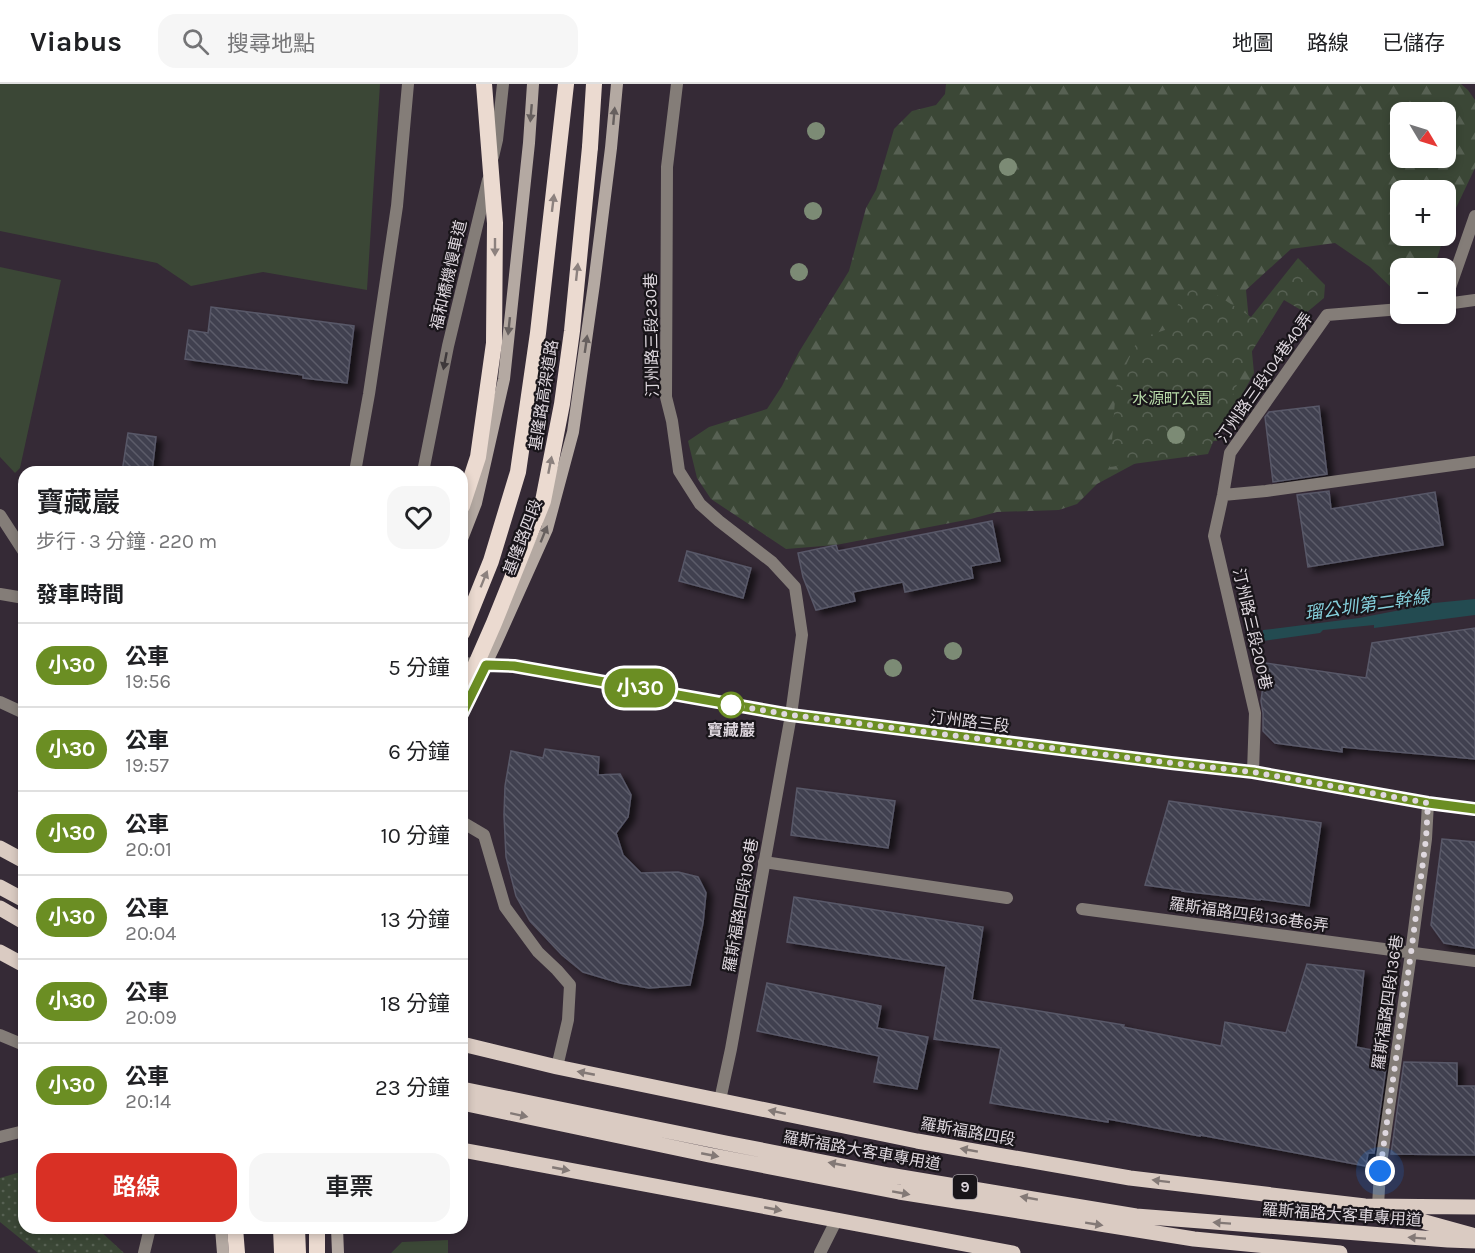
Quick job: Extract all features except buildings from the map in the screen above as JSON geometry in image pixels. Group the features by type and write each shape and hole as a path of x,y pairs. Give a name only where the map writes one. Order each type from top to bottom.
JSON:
{"highway":[{"path":"468,488 478,457 494,343 495,223 484,84"},
{"path":"468,618 491,561 518,472 538,333 567,84"},
{"name":"基隆路高架道路","path":"468,682 543,501 562,404 572,331 594,84"},
{"path":"235,1234 237,1253"},
{"path":"281,1234 282,1253"},
{"path":"297,1234 298,1253"},
{"path":"317,1234 317,1253"}],"main road":[{"path":"468,524 476,503 504,379 533,84"},
{"name":"基隆路四段","path":"468,702 547,529 573,432 594,284 617,84"},
{"path":"0,848 18,854"},
{"path":"0,887 18,897"},
{"path":"0,908 18,918"},
{"path":"0,952 18,962"},
{"name":"羅斯福路四段","path":"468,1045 557,1067 917,1141 1130,1178 1371,1206 1475,1207"},
{"name":"羅斯福路大客車專用道","path":"468,1090 889,1174 1136,1216 1475,1241"},
{"name":"羅斯福路大客車專用道","path":"468,1104 899,1192 1194,1239 1340,1253"},
{"path":"468,1151 1013,1253"},
{"name":"羅斯福路大客車專用道","path":"1371,1206 1475,1236"},
{"path":"221,1234 223,1253"},
{"path":"337,1234 338,1253"}],"street":[{"path":"357,466 397,206 408,84"},
{"name":"福和橋機慢車道","path":"424,466 448,346 497,140 502,84"},
{"name":"汀州路三段230巷","path":"677,84 668,167 666,397 679,471 700,504 772,562 795,587 802,635 791,715"},
{"path":"1456,270 1475,216"},
{"path":"1456,303 1475,300"},
{"name":"汀州路三段104巷40弄","path":"1223,495 1230,453 1327,315 1390,310"},
{"path":"1223,495 1475,462"},
{"name":"汀州路三段200巷","path":"1223,495 1214,536 1255,713 1253,772"},
{"path":"0,515 18,543"},
{"path":"0,594 18,597"},
{"name":"汀州路三段","path":"468,664 514,666 791,715 1253,772 1428,803 1475,809"},
{"path":"0,702 18,710"},
{"name":"羅斯福路四段196巷","path":"720,1100 791,715"},
{"name":"羅斯福路四段136巷","path":"1371,1206 1380,1171 1411,953 1426,839 1428,803"},
{"path":"468,826 484,835 505,907 538,952 570,985 568,1020 557,1067"},
{"path":"764,862 1007,898"},
{"name":"羅斯福路四段136巷6弄","path":"1082,909 1475,961"},
{"path":"0,1035 18,1042"},
{"path":"0,1137 18,1132"},
{"path":"820,1253 836,1221"},
{"path":"144,1253 149,1234"}],"green space":[{"path":"0,84 380,84 367,290 263,272 191,286 157,263 0,231"},
{"path":"946,84 1461,84 1475,100 1475,168 1456,208 1456,180 1390,180 1390,246 1441,246 1437,258 1390,258 1390,286 1370,267 1335,243 1291,249 1246,290 1254,373 1217,441 1175,442 1097,484 1077,504 1059,510 997,512 836,545 786,549 711,499 697,478 688,441 709,427 767,409 849,271 866,208 876,190 894,129 912,111 936,105 945,94"},
{"name":"水源町公園","path":"1298,258 1325,285 1324,298 1306,313 1284,300 1249,356 1208,454 1110,467 1116,387 1138,339 1168,329 1189,277 1251,317"},
{"path":"0,267 61,280 20,466 18,466 15,473 0,457"},
{"path":"18,1173 18,1234 103,1234 124,1253 38,1253 0,1222 0,1178"},
{"path":"448,1240 448,1253 391,1253 402,1242"}],"water":[{"path":"1475,599 1475,615 1374,628 1374,625 1323,630 1320,633 1263,641 1263,630 1359,618 1424,604"}],"bus line":[{"name":"小30","path":"468,702 486,665 514,666 791,715 1253,772 1428,803 1475,809"}],"place":[{"name":"寶藏巖","path":"731,705"}],"route":[{"path":"731,705 791,715 1253,772 1428,803 1426,839 1380,1171"}],"water label":[{"name":"瑠公圳第二幹線","path":"1367,605"}]}
